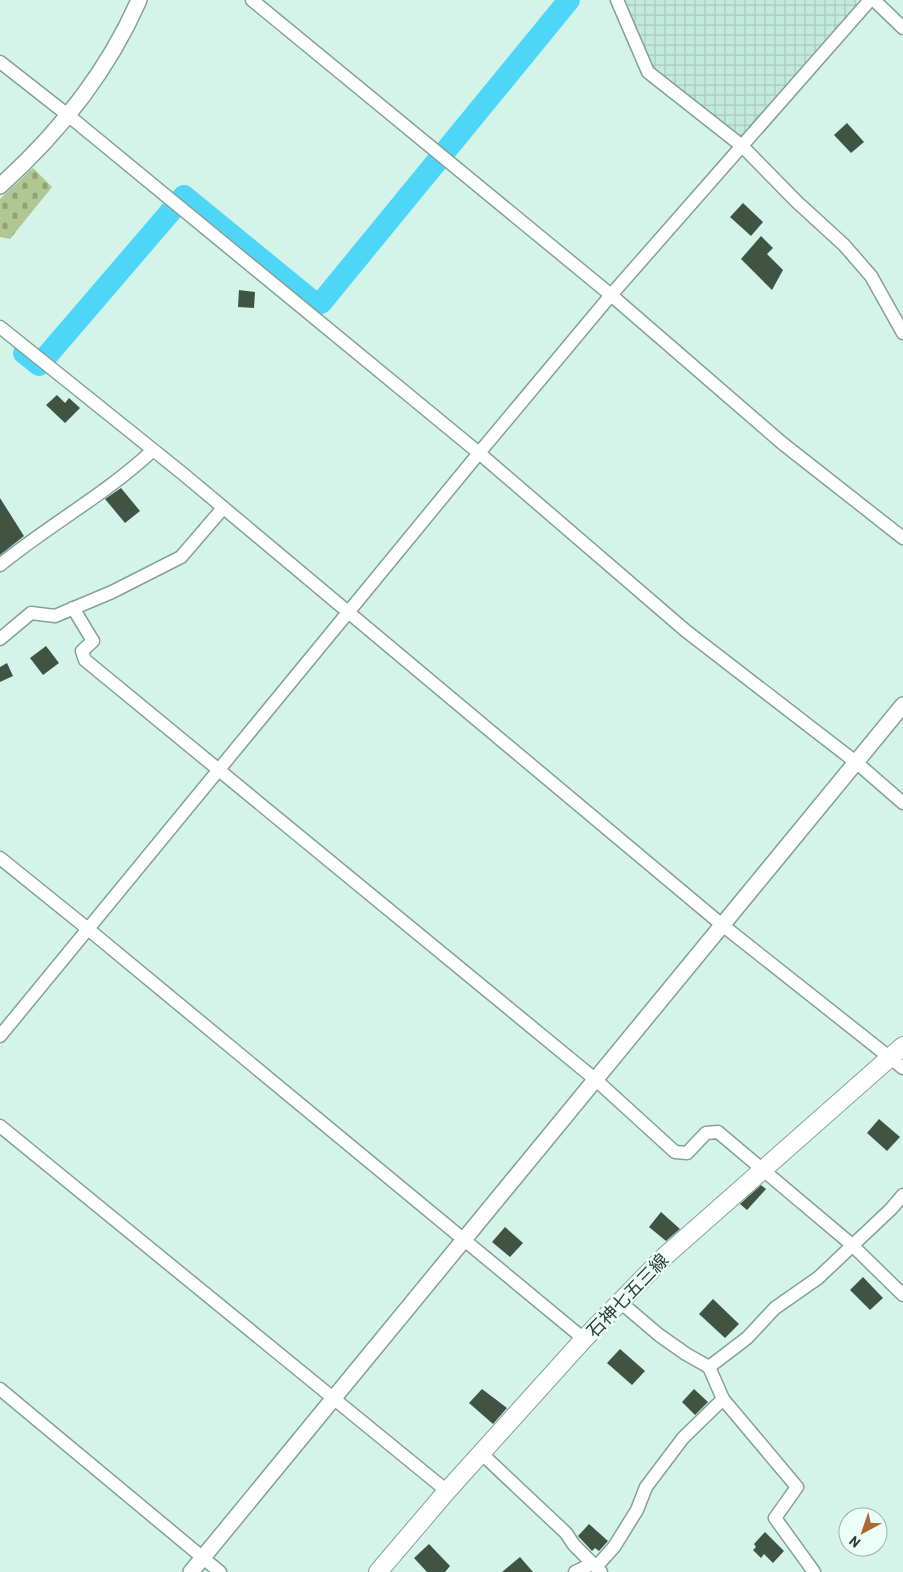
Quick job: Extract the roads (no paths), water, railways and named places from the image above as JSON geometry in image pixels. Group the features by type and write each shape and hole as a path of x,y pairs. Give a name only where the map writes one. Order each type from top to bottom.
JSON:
{"main road":[{"name":"石神七五三線","path":"378,1572 447,1491 619,1301 664,1257 763,1168 899,1057"}],"street":[{"path":"0,186 26,163 69,116 112,55 139,0"},
{"path":"252,0 611,295 782,442 903,538"},
{"path":"617,0 648,72 742,146 797,202 844,245 871,276 903,333"},
{"path":"0,1036 611,295 870,0"},
{"path":"874,0 903,28"},
{"path":"0,62 69,116 479,453 686,631 857,763 903,803"},
{"path":"0,327 224,508 721,924 899,1057"},
{"path":"0,565 62,518 132,470 152,451"},
{"path":"0,639 31,613 55,616 112,592 181,557 224,508"},
{"path":"73,608 93,641 82,651 85,660 596,1080 675,1152 687,1154 706,1132 718,1132 851,1244 903,1295"},
{"path":"191,1572 596,1080 721,924 857,763 903,705"},
{"path":"0,858 584,1339"},
{"path":"0,1126 447,1491"},
{"path":"709,1367 728,1355 775,1308 818,1278 851,1244 891,1209 903,1195"},
{"path":"619,1301 659,1335 709,1367 722,1399 797,1487 775,1518 814,1572"},
{"path":"0,1389 220,1572"},
{"path":"575,1572 597,1568 614,1547 637,1510 651,1480 682,1438 722,1399"},
{"path":"482,1454 566,1532 574,1545 597,1568"}],"waterway":[{"path":"24,353 39,365 184,196 316,304 321,303 569,0"}]}
